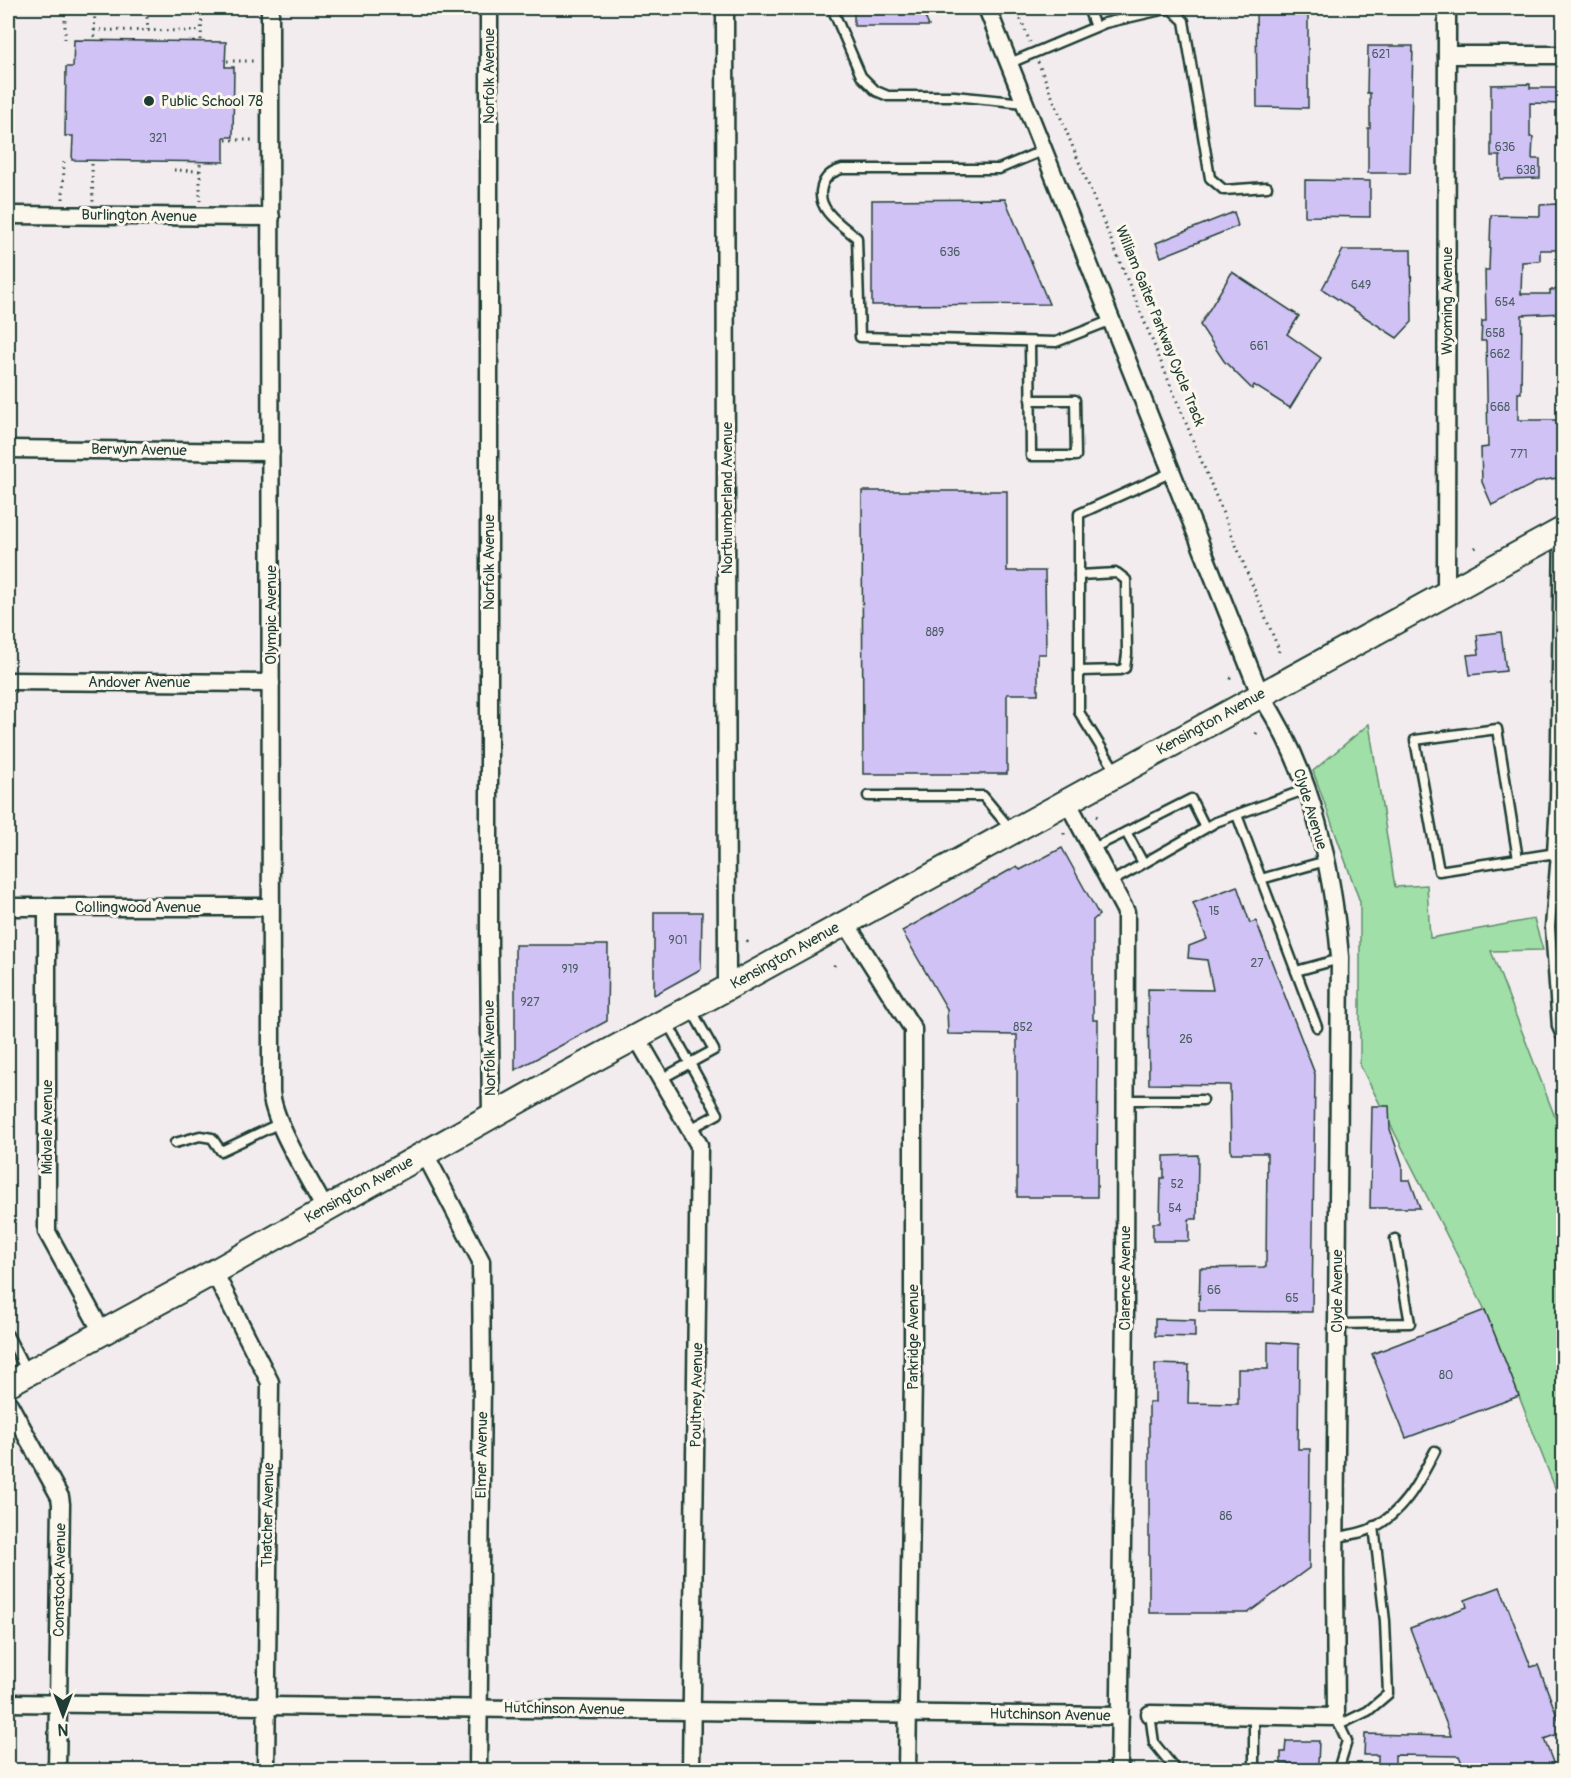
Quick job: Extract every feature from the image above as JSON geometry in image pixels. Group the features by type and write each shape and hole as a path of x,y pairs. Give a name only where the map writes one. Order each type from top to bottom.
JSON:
{"street":[{"name":"Olympic Avenue","path":"270,8 269,908 271,1091 273,1108 325,1209"},
{"name":"Norfolk Avenue","path":"489,8 491,1117"},
{"name":"Northumberland Avenue","path":"725,8 727,988"},
{"name":"Clyde Avenue","path":"987,8 1260,694 1277,719 1307,789 1326,861 1335,906 1340,958 1337,1721"},
{"name":"Wyoming Avenue","path":"1446,594 1447,8"},
{"path":"1447,55 1563,56"},
{"name":"Burlington Avenue","path":"8,215 271,217"},
{"name":"Berwyn Avenue","path":"8,449 271,452"},
{"name":"Kensington Avenue","path":"18,1379 636,1036 1563,530"},
{"path":"1560,853 1563,530"},
{"name":"Andover Avenue","path":"8,681 271,683"},
{"name":"Clarence Avenue","path":"1067,801 1126,912 1119,1770"},
{"name":"Collingwood Avenue","path":"8,907 269,908"},
{"name":"Midvale Avenue","path":"47,907 47,1232 102,1332"},
{"name":"Parkridge Avenue","path":"845,922 913,1029 913,1375 907,1770"},
{"name":"Poultney Avenue","path":"636,1036 699,1145 691,1770"},
{"name":"Elmer Avenue","path":"425,1154 481,1261 478,1770"},
{"name":"Thatcher Avenue","path":"214,1272 270,1382 266,1770"},
{"name":"Comstock Avenue","path":"8,1402 60,1497 61,1504 57,1770"},
{"name":"Hutchinson Avenue","path":"8,1703 1120,1716"},
{"path":"1150,1714 1254,1715 1337,1721"}],"lane":[{"path":"832,8 861,76 876,91 888,96 954,96 1026,103"},
{"path":"1088,8 1095,27"},
{"path":"1010,63 1105,23 1170,8 1184,21 1210,178 1224,190 1267,187"},
{"path":"1044,150 999,169 842,169 832,171 825,179 821,190 822,202 829,214 857,238 860,337 1056,342 1112,320"},
{"path":"1030,342 1030,400 1031,456 1076,456 1075,400 1030,400"},
{"path":"1118,773 1078,712 1078,514 1172,472"},
{"path":"1078,575 1117,573 1126,580 1127,654 1125,668 1120,670 1078,670"},
{"path":"1518,859 1497,729 1416,740 1439,871 1560,853 1550,927 1557,1027 1563,1044"},
{"path":"1111,882 1205,827 1307,789"},
{"path":"867,796 982,796 1012,831"},
{"path":"1093,848 1191,799 1205,827"},
{"path":"1237,814 1317,1027"},
{"path":"1126,832 1143,863"},
{"path":"1262,879 1326,861"},
{"path":"1296,970 1340,958"},
{"path":"661,1078 714,1050 690,1007"},
{"path":"666,1020 718,1114 690,1129"},
{"path":"1126,1100 1203,1100"},
{"path":"175,1143 200,1136 212,1138 221,1151 280,1123"},
{"path":"1337,1324 1410,1323 1395,1239"},
{"path":"8,1335 18,1379"},
{"path":"1336,1538 1369,1529 1388,1518 1413,1492 1435,1451"},
{"path":"1338,1770 1347,1741 1337,1721 1368,1711 1388,1695 1385,1621 1374,1526"},
{"path":"1150,1714 1154,1743 1176,1770"},
{"path":"1254,1715 1254,1770"},
{"path":"1340,1761 1347,1770"}],"path":[{"path":"201,40 202,8"},
{"name":"William Gaiter Parkway Cycle Track","path":"1016,8 1209,475 1279,650 1278,654"},
{"path":"65,39 66,9 144,13 147,17 148,30"},
{"path":"94,37 95,10"},
{"path":"94,30 201,31"},
{"path":"226,61 247,61"},
{"path":"226,140 256,140"},
{"path":"63,162 63,201"},
{"path":"92,164 93,207"},
{"path":"200,164 200,203"},
{"path":"174,170 200,171"},
{"path":"1064,833 1064,838"},
{"path":"834,966 836,961"}],"green space":[{"path":"1369,724 1395,887 1427,885 1430,938 1534,919 1543,950 1491,951 1563,1138 1563,1508 1485,1310 1360,1065 1360,902 1313,771"}],"building":[{"path":"854,8 921,8 929,26 854,26"},
{"path":"1256,8 1308,8 1308,108 1257,107"},
{"name":"Public School 78","path":"74,40 226,42 225,67 234,67 233,137 224,137 224,162 72,160 73,136 65,136 66,67 73,67"},
{"path":"1368,46 1413,46 1410,173 1368,173 1370,93 1367,93"},
{"path":"1530,84 1530,88 1563,88 1563,104 1530,103 1532,159 1540,159 1540,178 1500,179 1500,156 1491,156 1491,85"},
{"path":"1305,180 1370,181 1370,217 1305,216"},
{"path":"1005,199 1049,304 872,305 872,200"},
{"path":"1557,204 1557,250 1540,250 1540,261 1522,262 1521,294 1550,294 1550,290 1563,289 1563,313 1522,315 1521,393 1518,393 1518,420 1563,420 1563,477 1539,481 1492,505 1482,482 1481,448 1488,447 1486,341 1481,341 1482,321 1486,321 1485,270 1489,270 1491,215 1540,216 1540,205"},
{"path":"1234,212 1238,226 1161,257 1156,243"},
{"path":"1343,250 1411,250 1412,322 1397,338 1322,289"},
{"path":"1232,272 1299,316 1287,334 1321,358 1290,408 1254,385 1252,389 1224,361 1200,325"},
{"path":"862,491 1007,491 1007,571 1045,571 1046,654 1038,654 1038,694 1007,694 1007,774 863,774"},
{"path":"1501,632 1506,671 1470,675 1467,655 1479,654 1477,635"},
{"path":"1062,848 1099,915 1093,920 1093,1020 1098,1020 1097,1197 1017,1197 1017,1035 948,1034 947,1009 902,931 1017,866 1020,870"},
{"path":"1237,886 1250,923 1256,921 1315,1074 1312,1312 1199,1311 1200,1268 1266,1267 1267,1153 1231,1153 1230,1085 1149,1084 1148,989 1213,990 1207,960 1188,958 1189,946 1207,939 1193,903"},
{"path":"654,912 702,912 701,969 654,995"},
{"path":"515,945 608,945 607,1021 515,1070"},
{"path":"1372,1106 1389,1106 1390,1129 1402,1164 1402,1180 1410,1180 1420,1208 1370,1208"},
{"path":"1198,1155 1197,1219 1189,1219 1189,1241 1153,1241 1153,1223 1160,1223 1164,1156"},
{"path":"1485,1310 1519,1396 1406,1438 1372,1354"},
{"path":"1155,1319 1195,1320 1195,1337 1155,1336"},
{"path":"1268,1342 1299,1344 1298,1449 1310,1449 1309,1568 1248,1613 1149,1613 1149,1402 1155,1402 1155,1364 1189,1365 1188,1403 1238,1404 1238,1369 1268,1369"},
{"path":"1500,1587 1531,1667 1538,1665 1563,1732 1544,1739 1556,1770 1465,1770 1459,1756 1395,1755 1395,1770 1378,1770 1378,1755 1364,1755 1365,1734 1451,1736 1410,1628 1467,1607 1465,1600"},
{"path":"1286,1741 1319,1741 1318,1765 1281,1764 1281,1752 1285,1752"}],"place":[{"name":"Public School 78","path":"149,101"}]}
